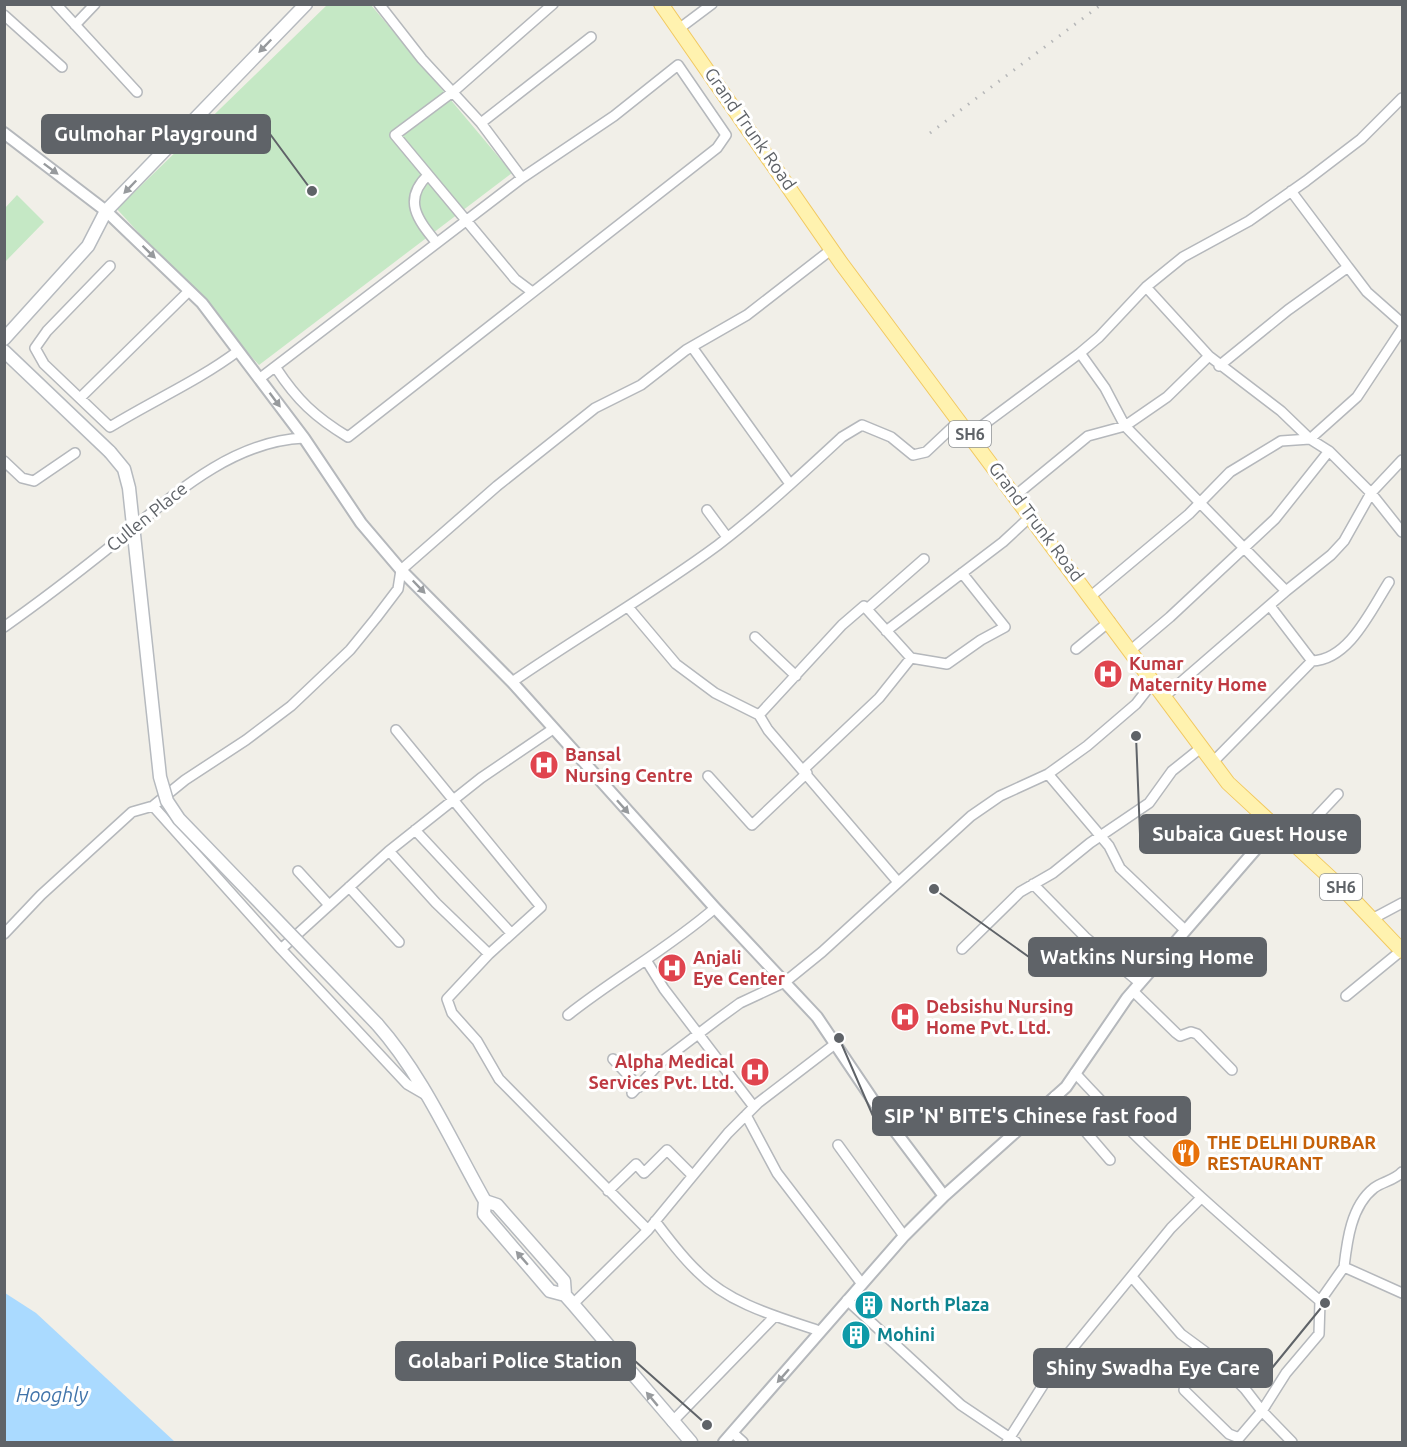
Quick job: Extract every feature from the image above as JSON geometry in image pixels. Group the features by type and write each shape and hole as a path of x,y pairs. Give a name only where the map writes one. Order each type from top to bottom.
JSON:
{"main road":[{"path":"4,339 88,246 106,211 306,4"},
{"name":"Grand Trunk Road","path":"661,4 680,28 832,249 1228,783 1293,842 1402,951"},
{"path":"4,351 110,452 124,470 129,488 160,777 167,801 179,819 377,1024 408,1064 485,1201 497,1205 564,1281 569,1299 691,1443"}],"street":[{"path":"56,4 137,92"},
{"path":"75,25 95,4"},
{"path":"379,4 422,59 454,91 481,123 522,178"},
{"path":"531,291 515,279 395,135 454,91 553,4"},
{"path":"680,28 712,4"},
{"path":"4,15 62,67"},
{"path":"481,123 591,37"},
{"path":"259,379 436,242 522,178 614,116 678,65 726,135 717,148 531,291 348,437 318,419 292,393 276,368"},
{"path":"971,434 1080,353 1099,337 1146,286 1183,257 1249,221 1291,191 1360,139 1402,98"},
{"path":"4,133 106,211 202,303 304,438 361,523 401,570 512,682 715,908 817,1017 883,1114 944,1196"},
{"path":"428,175 418,184 414,203 416,218 436,242"},
{"path":"1291,191 1366,292 1402,323"},
{"path":"4,934 97,842 132,812 153,806 185,780 246,740 291,706 350,650 398,589 401,570 497,486 595,408 641,385 692,347 747,315 832,249"},
{"path":"110,266 47,331 35,348 44,364 110,427 206,374 238,351"},
{"path":"1219,366 1288,310 1348,267"},
{"path":"1146,286 1219,366 1281,411 1310,439 1329,451 1371,493 1402,532"},
{"path":"80,398 189,291"},
{"path":"1091,596 1199,504 1230,472 1281,441 1310,439 1357,397 1402,329"},
{"path":"692,347 790,484"},
{"path":"1080,353 1105,388 1125,426 1286,591"},
{"path":"1016,495 1088,435 1125,426 1167,397 1209,356"},
{"path":"512,682 628,607 727,537 842,437 862,425 891,437 913,455 926,452 960,420"},
{"name":"Cullen Place","path":"4,627 193,481 235,457 282,439 304,438"},
{"path":"1131,650 1170,617 1275,519 1329,451"},
{"path":"4,461 22,478 34,481 75,453"},
{"path":"1165,696 1331,555 1344,541 1371,493 1402,460"},
{"path":"707,510 727,537"},
{"path":"886,631 1003,542 1031,516"},
{"path":"867,609 924,559"},
{"path":"759,715 842,625 864,606 911,658 947,664 981,640 1005,627 962,573"},
{"path":"1212,762 1312,661 1333,657 1359,630 1389,582"},
{"path":"1269,606 1312,661"},
{"path":"628,607 676,664 715,693 759,715 768,730 898,882"},
{"path":"1076,649 1110,621"},
{"path":"755,638 796,676"},
{"path":"708,776 752,825 879,698 911,658"},
{"path":"613,1059 635,1090 660,1063 740,1003 785,982 822,952 971,816 1000,796 1048,774 1087,746 1136,704 1154,681"},
{"path":"280,949 415,830 553,729"},
{"path":"396,730 541,907 489,954 447,999 452,1013 477,1041 499,1079 648,1230"},
{"path":"962,949 1020,892 1053,873 1100,836 1149,803 1172,771 1202,747"},
{"path":"1048,774 1115,854 1120,868 1185,930"},
{"path":"1293,842 1338,794"},
{"path":"153,806 280,949 407,1084 426,1095"},
{"path":"724,1443 904,1236 944,1196 1055,1096 1075,1073 1137,987 1275,827"},
{"path":"415,830 511,933"},
{"path":"389,851 436,903 489,954"},
{"path":"298,871 329,905"},
{"path":"1033,884 1137,987 1176,1033 1180,1036 1191,1032 1197,1034 1232,1070"},
{"path":"349,887 399,942"},
{"path":"1372,919 1402,903"},
{"path":"568,1015 610,982 680,938 715,908"},
{"path":"1346,996 1402,951"},
{"path":"646,960 664,989 754,1107"},
{"path":"569,1299 648,1230 692,1175 754,1107 835,1044"},
{"path":"1075,1073 1128,1131 1320,1301"},
{"path":"1055,1096 1110,1160"},
{"path":"746,1115 777,1173 862,1284"},
{"path":"838,1145 904,1236"},
{"path":"608,1191 636,1164 644,1173 667,1150 692,1175"},
{"path":"1184,1390 1229,1434 1239,1438 1262,1410 1286,1373 1319,1334 1320,1301 1344,1267 1347,1240 1356,1212 1373,1189 1402,1172"},
{"path":"848,1300 962,1405 1011,1442 1045,1382 1171,1228 1201,1198"},
{"path":"655,1221 698,1273 732,1296 775,1316 820,1331"},
{"path":"1344,1267 1402,1293"},
{"path":"1132,1277 1181,1334 1215,1359 1245,1389 1292,1443"},
{"path":"672,1422 775,1316"},
{"path":"733,1433 743,1443"}],"green space":[{"path":"327,5 371,5 512,173 259,365 117,209"},
{"path":"17,195 44,222 5,262 5,208"}],"water":[{"name":"Hooghly","path":"5,1293 36,1313 175,1442 5,1442"}],"railway":[{"path":"930,133 1102,4"}],"place":[{"name":"Gulmohar Playground","path":"312,191"},
{"name":"Kumar Maternity Home","path":"1108,674"},
{"name":"Subaica Guest House","path":"1136,736"},
{"name":"Bansal Nursing Centre","path":"544,765"},
{"name":"Watkins Nursing Home","path":"934,889"},
{"name":"Anjali Eye Center","path":"672,968"},
{"name":"Debsishu Nursing Home Pvt. Ltd.","path":"905,1017"},
{"name":"SIP 'N' BITE'S Chinese fast food","path":"839,1038"},
{"name":"Alpha Medical Services Pvt. Ltd.","path":"755,1072"},
{"name":"THE DELHI DURBAR RESTAURANT","path":"1186,1153"},
{"name":"Shiny Swadha Eye Care","path":"1325,1303"},
{"name":"North Plaza","path":"869,1305"},
{"name":"Mohini","path":"856,1335"},
{"name":"Golabari Police Station","path":"707,1425"}]}
